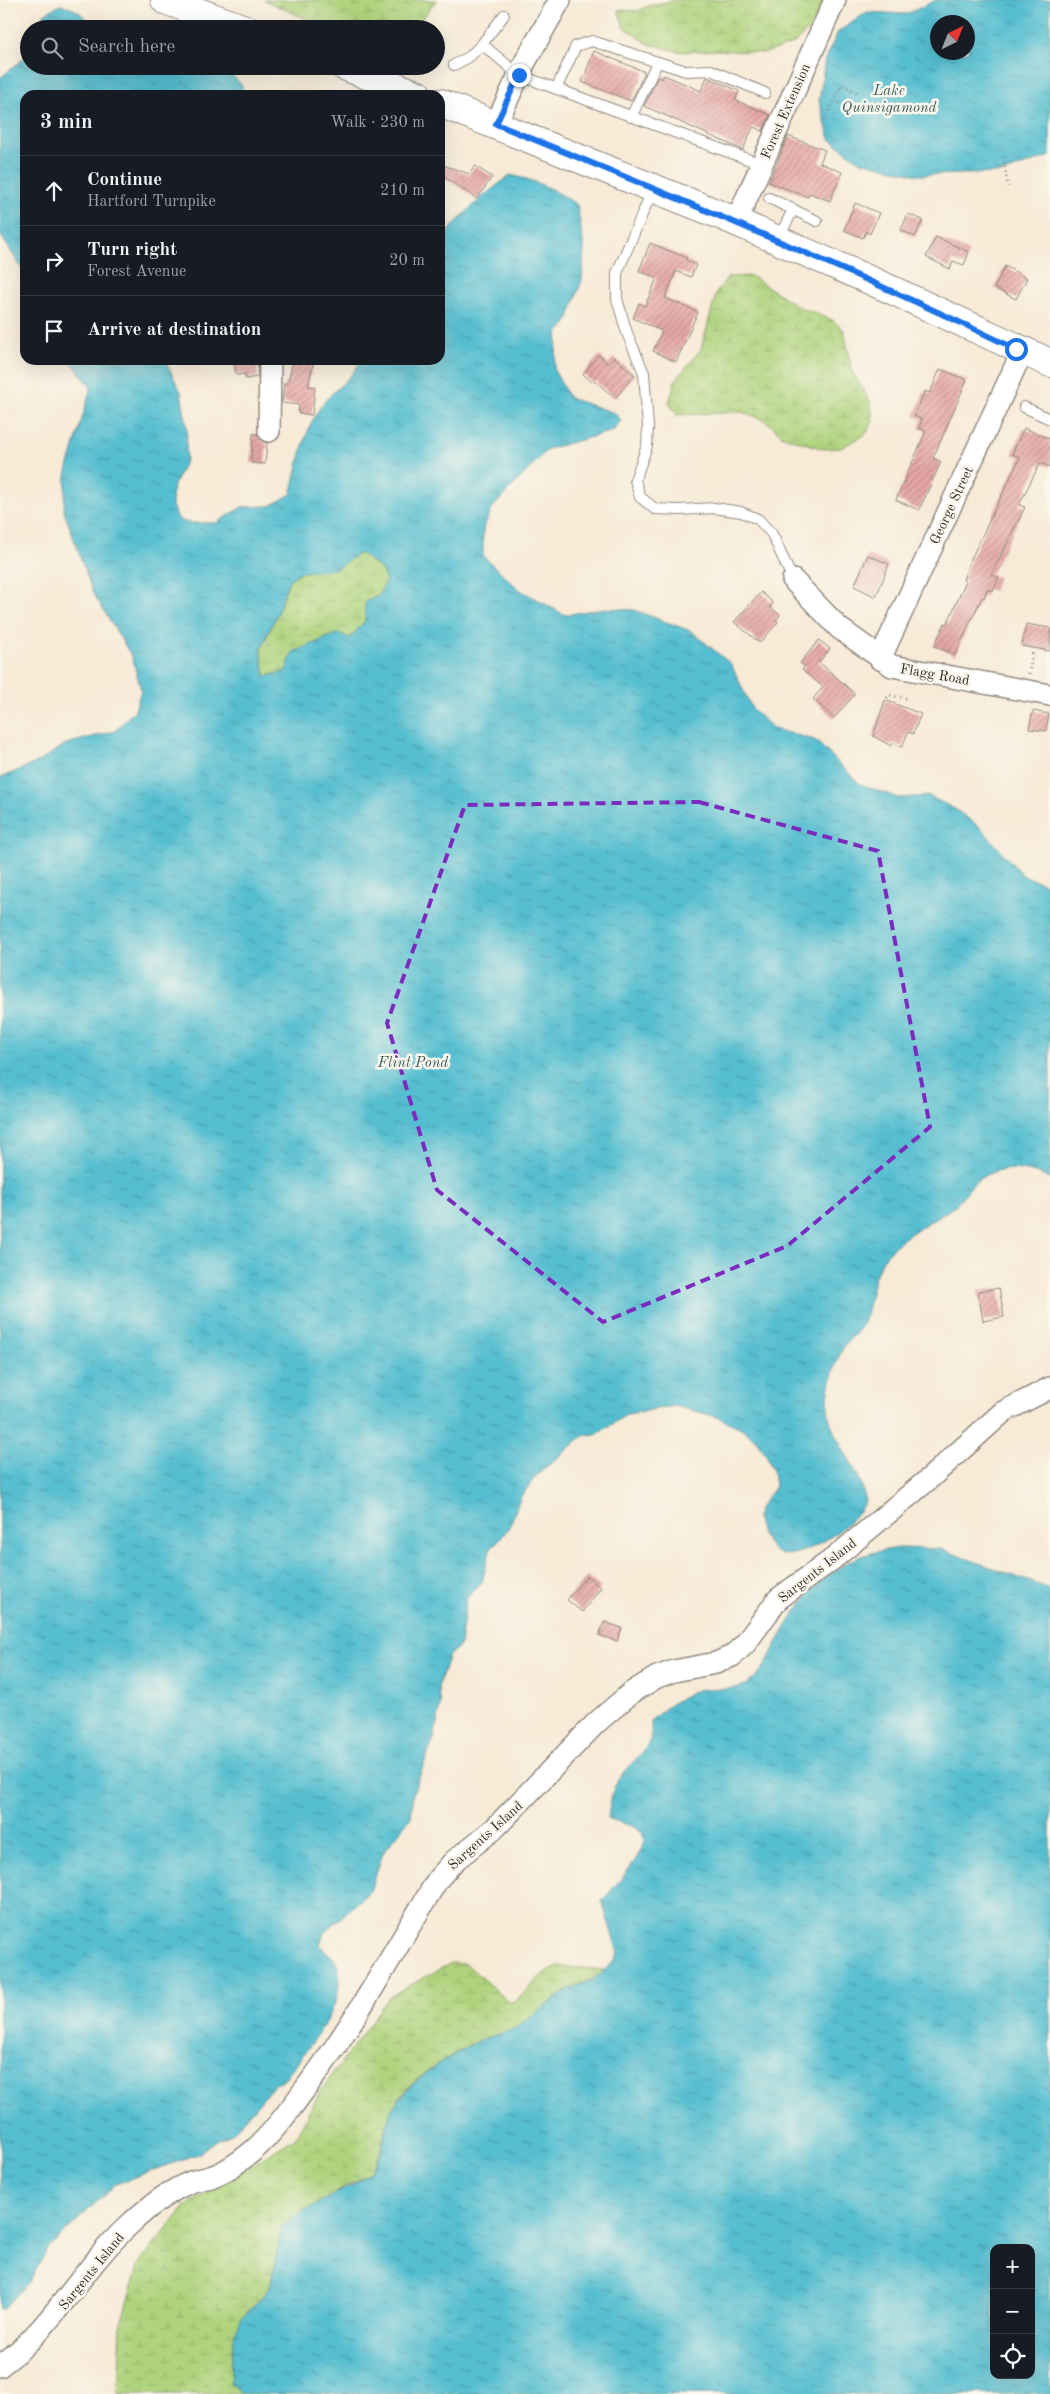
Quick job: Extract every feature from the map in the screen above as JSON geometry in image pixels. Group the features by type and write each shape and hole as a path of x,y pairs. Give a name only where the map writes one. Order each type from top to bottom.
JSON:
{"main road":[{"path":"165,0 220,20"},
{"path":"367,75 405,90"},
{"path":"445,105 736,222 883,286 1022,352 1050,363"}],"street":[{"path":"496,124 519,75 560,0"},
{"name":"Forest Extension","path":"736,222 835,0"},
{"name":"George Street","path":"880,659 1022,352"},
{"path":"269,431 270,365"},
{"name":"Flagg Road","path":"793,580 839,628 892,666 1050,695"},
{"name":"Sargents Island","path":"0,2366 46,2326 101,2254 130,2223 175,2190 192,2182 215,2176 230,2168 255,2149 271,2132 298,2099 354,2018 438,1879 454,1861 494,1829 596,1723 631,1693 657,1677 674,1670 716,1663 732,1656 745,1644 778,1599 833,1559 930,1478 1004,1412 1050,1388"}],"lane":[{"path":"454,65 469,57 482,44 504,15"},
{"path":"556,89 576,46 592,41 686,71 711,70 765,93"},
{"path":"482,44 519,75 761,164"},
{"path":"631,116 657,62"},
{"path":"653,188 617,273 617,299 627,333 644,373 648,427 647,446 635,480 640,497 655,509 714,508 741,512 758,519 772,534 793,580"},
{"path":"769,198 816,221"},
{"path":"778,240 793,210"},
{"path":"1024,407 1050,419"}],"path":[{"path":"824,120 842,85 859,94"},
{"path":"1003,157 1008,187"},
{"path":"887,698 889,695 910,699"}],"highlighted area":[{"path":"699,802 878,851 930,1127 787,1246 603,1322 437,1190 387,1023 465,805"}],"green space":[{"path":"264,0 437,0 420,20 309,20"},
{"path":"677,0 825,0 813,26 793,44 765,53 717,50 681,52 649,44 624,27 618,10 638,11 650,5"},
{"path":"751,276 799,307 832,320 844,330 852,371 871,403 873,421 866,434 841,448 823,449 783,436 765,420 742,412 677,415 669,403 675,381 701,349 717,291 728,277"},
{"path":"360,552 382,570 386,581 365,621 350,638 285,672 265,676 261,650 289,580 300,572 335,569"},
{"path":"451,1963 466,1964 509,2002 516,2001 543,1974 560,1966 604,1970 590,1980 568,1990 520,2026 467,2047 423,2075 405,2091 393,2108 380,2153 372,2171 282,2226 270,2288 241,2319 242,2394 118,2394 121,2323 139,2263 186,2206 295,2138 319,2093 389,1997"}],"water":[{"name":"Lake Quinsigamond","path":"936,0 1050,0 1050,156 1002,173 918,175 859,161 830,139 819,101 825,59 838,32 867,12 907,14"},
{"path":"60,5 79,12 87,20 44,20 44,14"},
{"path":"20,61 20,75 230,75 242,85 242,90 20,90 20,266 0,234 0,78"},
{"name":"Flint Pond","path":"510,175 553,190 577,205 584,248 582,280 567,323 558,333 554,370 569,398 615,413 621,420 613,431 548,449 493,507 483,529 483,556 520,590 565,615 605,608 634,610 691,631 731,664 752,709 774,729 815,740 860,784 898,798 929,796 955,809 981,828 1022,875 1048,885 1050,883 1050,1179 1032,1172 1014,1169 986,1175 974,1183 953,1207 897,1244 883,1260 875,1276 864,1320 845,1345 838,1359 830,1383 828,1400 829,1417 832,1427 857,1473 862,1485 865,1501 851,1520 815,1546 790,1554 780,1554 770,1547 761,1532 757,1519 760,1508 775,1486 773,1471 766,1454 755,1439 741,1428 715,1416 674,1406 627,1414 599,1433 583,1436 536,1476 520,1498 509,1528 490,1550 482,1582 466,1599 460,1646 449,1655 438,1687 441,1704 434,1738 413,1793 411,1817 383,1853 370,1891 324,1933 320,1945 336,1962 339,1977 338,1993 325,2023 286,2078 274,2085 232,2134 220,2139 198,2154 116,2184 49,2247 29,2282 4,2309 0,2310 0,778 38,762 66,744 115,731 135,710 141,690 132,657 93,593 64,511 66,475 91,387 74,365 168,365 181,392 187,427 186,460 173,487 172,506 179,520 189,523 216,523 242,507 270,506 291,494 302,449 315,416 326,400 352,374 358,365 445,365 445,237 454,224 481,198","holes":["360,553 382,570 386,581 378,596 365,602 365,621 350,638 338,633 293,652 285,672 265,676 261,649 277,614 289,580 300,572 335,569"]},
{"path":"899,1548 941,1549 1050,1589 1050,2394 242,2394 230,2384 233,2340 241,2319 270,2288 282,2226 300,2213 352,2185 372,2171 380,2156 391,2110 413,2084 440,2063 477,2041 514,2029 569,1989 593,1980 615,1961 618,1953 602,1901 630,1867 642,1847 644,1838 638,1830 608,1818 609,1808 612,1793 618,1780 647,1747 650,1740 650,1721 673,1703 692,1692 704,1689 738,1687 750,1682 762,1669 786,1627 813,1589 823,1579 849,1561 877,1552"}],"building":[{"path":"594,51 645,72 631,101 582,82"},
{"path":"664,75 701,91 707,77 739,91 735,100 770,115 763,131 753,127 743,150 644,106 658,77 662,79"},
{"path":"788,136 825,150 820,163 842,172 830,201 809,193 808,197 769,182"},
{"path":"445,166 469,174 475,166 492,177 477,199 445,177"},
{"path":"855,203 879,213 870,234 866,231 863,238 844,230"},
{"path":"908,214 923,220 915,237 901,230"},
{"path":"936,237 969,252 964,265 953,261 950,269 926,257"},
{"path":"650,243 687,258 686,260 696,265 691,277 676,271 665,298 698,312 676,362 653,351 662,331 633,318 639,303 645,306 657,278 639,271"},
{"path":"1005,266 1027,278 1016,299 994,288"},
{"path":"599,355 608,364 614,357 635,375 615,398 595,381 593,383 583,374"},
{"path":"235,365 258,365 257,377 246,379 245,374 236,375"},
{"path":"292,365 313,365 308,386 315,387 312,415 298,413 299,405 282,403 284,383 288,383"},
{"path":"940,369 967,380 933,458 941,462 919,510 896,500 926,431 919,428 922,419 914,416 925,391 930,393"},
{"path":"1024,428 1050,439 1050,467 1040,463 1019,505 1025,507 991,575 999,577 993,591 987,589 984,598 982,597 955,655 934,646 945,623 947,624 966,581 963,580 968,565 1020,457 1012,454"},
{"path":"253,434 257,434 262,441 267,443 265,464 251,463"},
{"path":"868,555 889,564 876,597 854,586"},
{"path":"761,592 773,603 770,607 780,615 776,620 778,622 760,643 734,622"},
{"path":"1026,624 1050,628 1050,651 1022,646"},
{"path":"819,640 830,649 819,662 855,694 834,718 813,699 823,687 802,670 805,666 800,663"},
{"path":"885,700 921,714 913,734 908,732 902,747 893,743 891,746 873,736"},
{"path":"1033,711 1049,714 1046,731 1029,729"},
{"path":"999,1288 1004,1317 983,1321 978,1291"},
{"path":"587,1576 601,1588 582,1612 567,1600"},
{"path":"604,1622 622,1628 617,1641 599,1635"}],"route":[{"path":"519,75 496,124 718,214 883,286 1016,349"}]}
